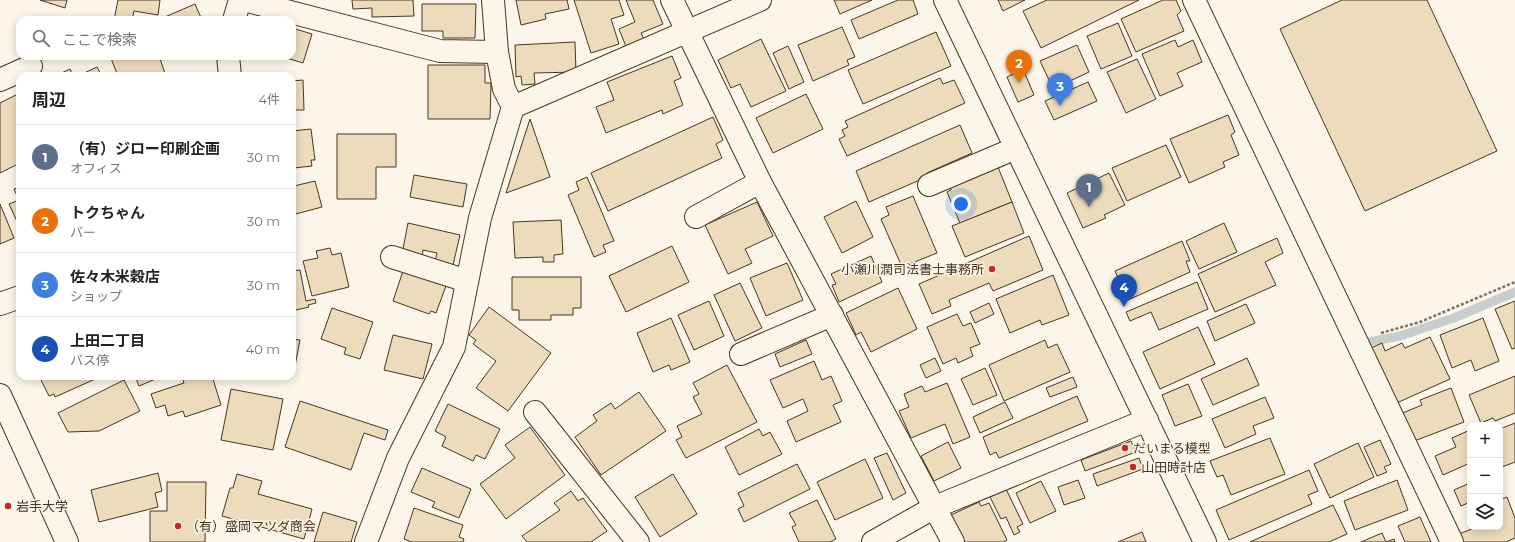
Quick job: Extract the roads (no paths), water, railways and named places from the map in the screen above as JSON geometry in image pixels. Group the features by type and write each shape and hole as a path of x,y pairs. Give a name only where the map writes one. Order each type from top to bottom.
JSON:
{"street":[{"path":"235,16 240,0"},
{"path":"244,0 440,51 497,52"},
{"path":"366,542 398,458 454,347 480,218 513,107 504,89 497,52 493,0"},
{"path":"672,0 760,182 953,542"},
{"path":"513,107 760,0"},
{"path":"945,0 1205,542"},
{"path":"1194,0 1452,542"},
{"path":"228,60 230,72"},
{"path":"18,72 31,66"},
{"path":"0,80 16,73"},
{"path":"929,185 1016,148"},
{"path":"696,217 760,182"},
{"path":"392,257 467,281"},
{"path":"0,304 16,298"},
{"path":"741,354 832,315"},
{"path":"0,395 67,542"},
{"path":"535,412 638,542"},
{"path":"873,542 935,507 1146,420"}],"waterway":[{"path":"1364,343 1400,336 1454,318 1515,292"}],"place":[{"name":"トクちゃん","path":"1019,83"},
{"name":"佐々木米穀店","path":"1060,106"},
{"name":"（有）ジロー印刷企画","path":"1089,207"},
{"name":"小瀬川潤司法書士事務所","path":"992,269"},
{"name":"上田二丁目","path":"1124,307"},
{"name":"だいまる模型","path":"1125,448"},
{"name":"山田時計店","path":"1133,467"},
{"name":"岩手大学","path":"8,506"},
{"name":"（有）盛岡マツダ商会","path":"178,526"}]}
